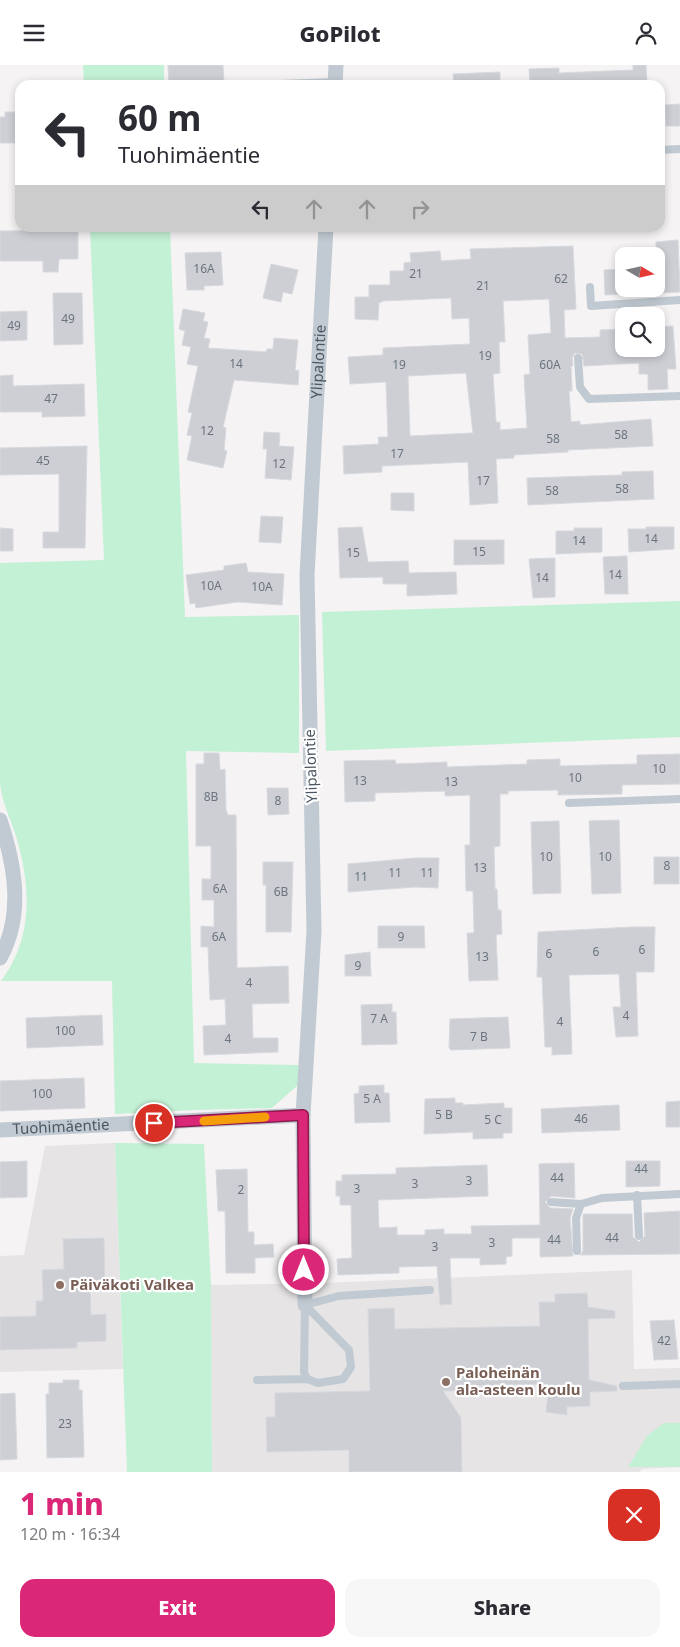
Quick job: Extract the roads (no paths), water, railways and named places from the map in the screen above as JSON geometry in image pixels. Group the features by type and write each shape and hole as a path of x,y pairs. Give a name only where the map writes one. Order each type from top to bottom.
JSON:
{"street":[{"path":"335,80 336,65"},
{"name":"Ylipalontie","path":"305,1305 303,1115 314,931 307,575 326,232"},
{"path":"0,821 12,866 15,904 13,928 0,958"},
{"name":"Tuohimäentie","path":"0,1130 303,1115"}],"lane":[{"path":"665,150 680,149"},
{"path":"590,287 591,305 680,300"},
{"path":"578,358 580,387 589,399 680,396"},
{"path":"569,803 680,799"},
{"path":"551,1201 581,1204 602,1197 680,1194"},
{"path":"637,1195 639,1236"},
{"path":"577,1251 576,1218 581,1204"},
{"path":"305,1305 339,1296 430,1290"},
{"path":"257,1380 307,1379 318,1383 343,1379 351,1367 349,1350 305,1305"},
{"path":"305,1305 304,1371 307,1379"},
{"path":"623,1386 680,1384"}],"place":[{"name":"Päiväkoti Valkea","path":"60,1285"},
{"name":"Paloheinän ala-asteen koulu","path":"446,1382"}]}
